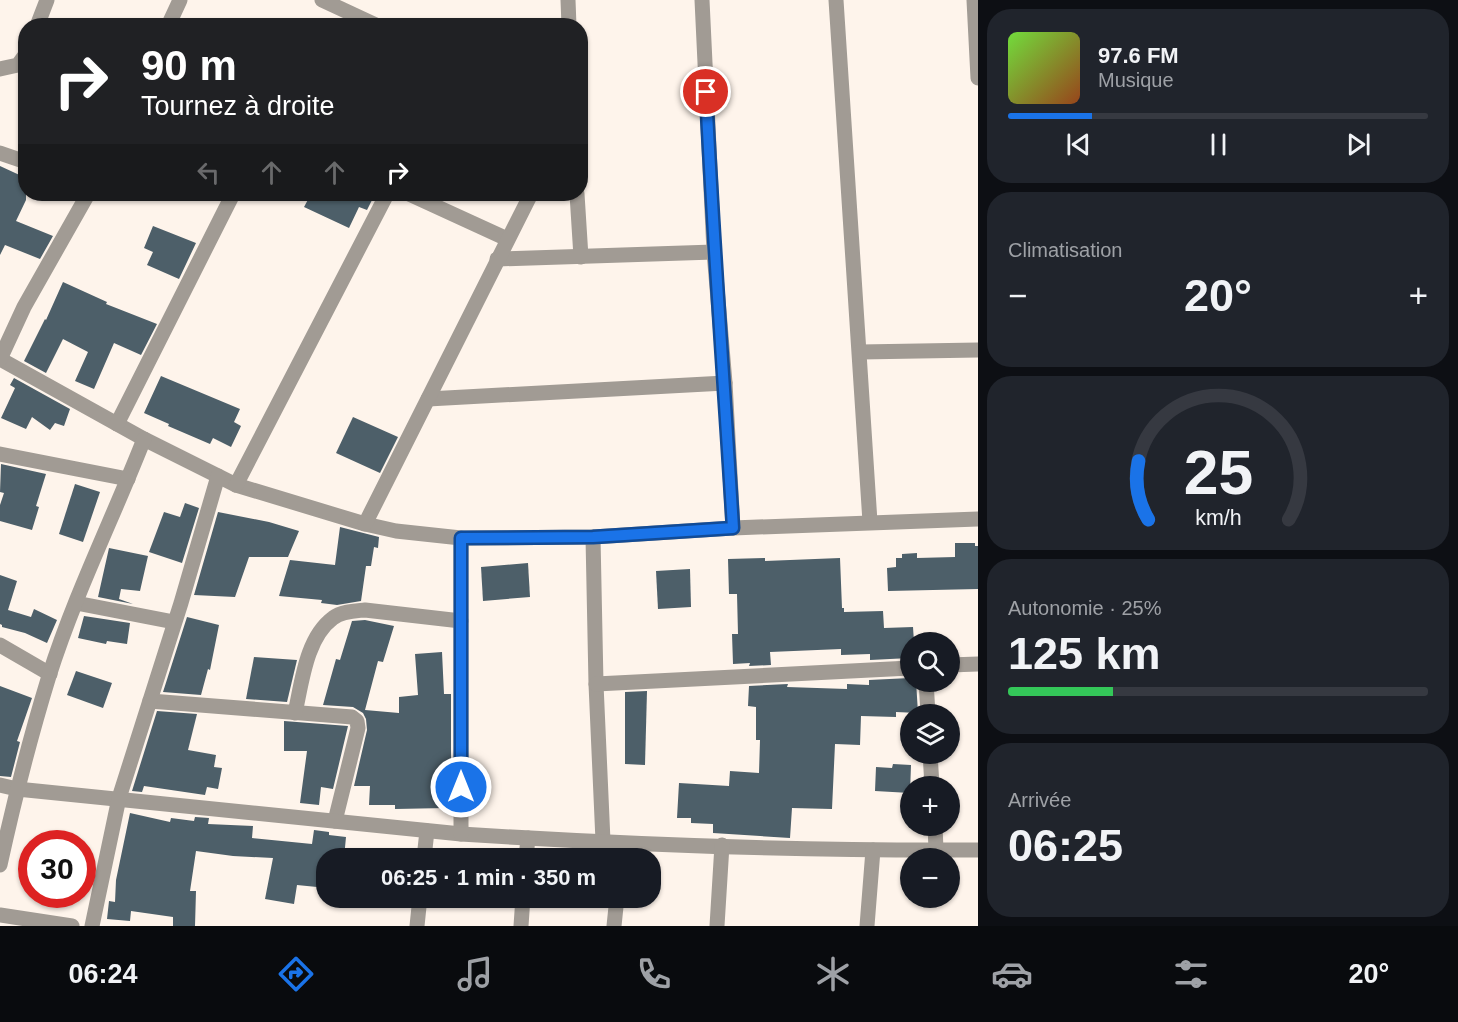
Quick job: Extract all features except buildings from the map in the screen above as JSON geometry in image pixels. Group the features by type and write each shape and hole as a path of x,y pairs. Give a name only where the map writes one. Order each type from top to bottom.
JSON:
{"street":[{"path":"41,18 47,0"},
{"path":"172,18 180,0"},
{"path":"322,0 361,18"},
{"path":"568,0 569,18"},
{"path":"702,0 714,252 725,383 733,528"},
{"path":"836,0 870,522"},
{"path":"974,0 978,78"},
{"path":"0,69 18,65"},
{"path":"0,153 18,159"},
{"path":"84,201 24,307 0,359 144,439 236,485 365,524 396,531 461,538 593,537 733,528 978,519"},
{"path":"117,424 230,201"},
{"path":"236,485 383,201"},
{"path":"424,201 507,239"},
{"path":"365,524 527,201"},
{"path":"577,201 581,257"},
{"path":"497,259 714,252"},
{"path":"860,352 978,350"},
{"path":"428,399 725,383"},
{"path":"0,865 17,789 50,674 76,603 144,439"},
{"path":"0,454 128,479"},
{"path":"92,926 119,798 218,476"},
{"path":"593,537 596,684 603,841"},
{"path":"461,538 461,834"},
{"path":"76,603 174,622"},
{"path":"295,713 307,662 317,637 334,618 350,611 365,610 461,621"},
{"path":"0,645 50,674"},
{"path":"960,665 978,664"},
{"path":"596,684 900,669"},
{"path":"150,701 352,717 357,721 358,728 335,821"},
{"path":"0,785 17,789 461,834 621,842 900,850"},
{"path":"425,848 427,831"},
{"path":"527,848 528,838"},
{"path":"621,842 621,848"},
{"path":"717,926 722,845"},
{"path":"867,926 873,850"},
{"path":"960,850 978,850"},
{"path":"417,926 419,908"},
{"path":"520,926 522,908"},
{"path":"614,926 616,908"},
{"path":"0,915 72,926"}],"route":[{"path":"461,787 461,538 593,537 733,528 725,383 714,252 706,92"}]}
